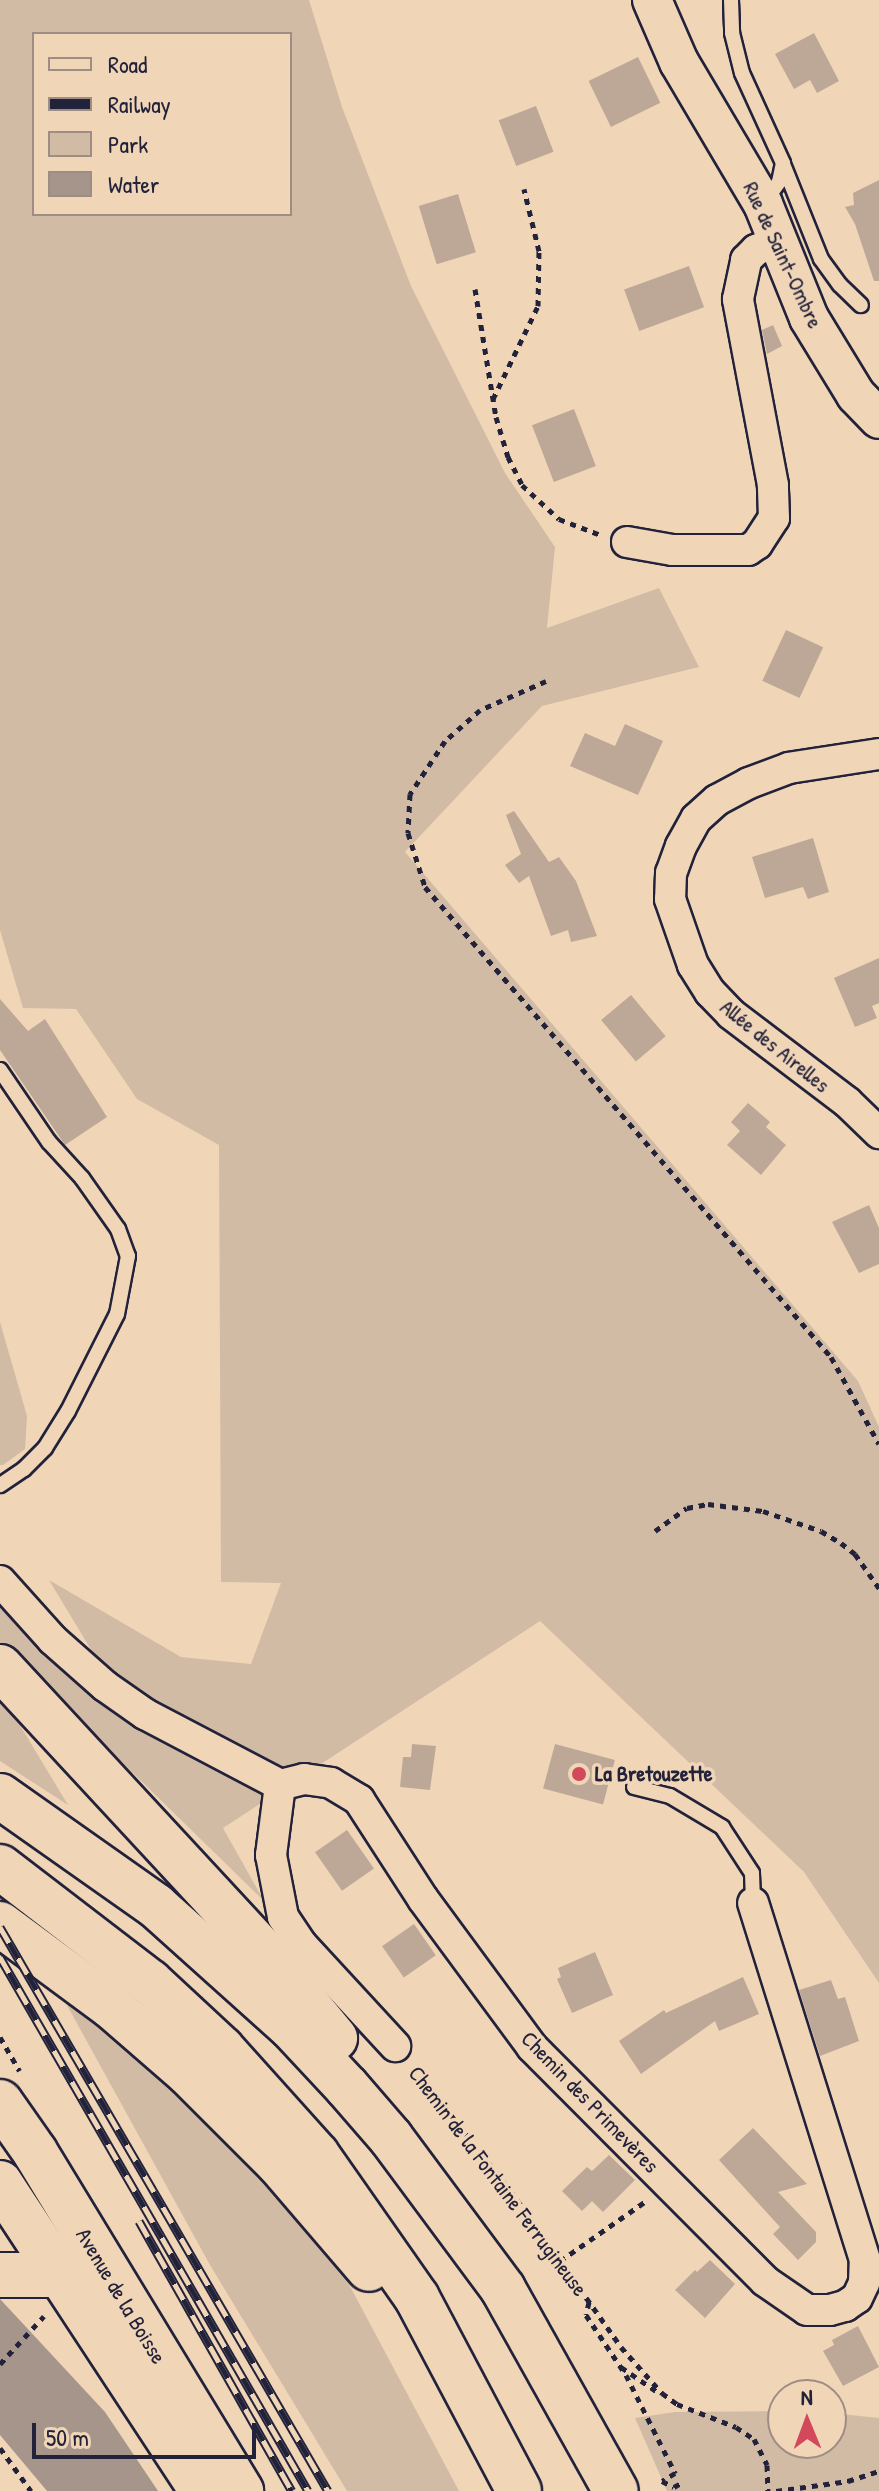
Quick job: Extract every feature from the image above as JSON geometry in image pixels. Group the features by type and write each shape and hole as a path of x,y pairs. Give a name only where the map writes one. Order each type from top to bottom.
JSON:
{"main road":[{"path":"0,1667 317,2015 417,2149 503,2289 616,2491"},
{"path":"0,1796 156,1906 291,2027 391,2138 503,2289"},
{"path":"0,1867 150,1982 222,2049 300,2135 352,2202 417,2298 494,2438 519,2491"},
{"path":"0,1924 112,2007 233,2115 365,2264 494,2438"},
{"name":"Avenue de la Boisse","path":"0,2102 35,2152 241,2491"},
{"path":"0,2118 8,2144 0,2175"},
{"name":"Avenue de la Boisse","path":"0,2183 202,2491"},
{"path":"4,2274 62,2275"}],"street":[{"name":"Rue de Saint-Ombre","path":"652,0 679,62 763,204 809,318 856,395 879,419"},
{"path":"627,542 672,550 748,550 765,533 774,518 773,485 738,299 746,260 756,250 768,245 784,253"},
{"name":"Allée des Airelles","path":"879,754 789,768 749,783 717,800 696,819 681,846 671,873 670,899 683,943 710,992 731,1014 847,1102 879,1133"},
{"path":"0,1581 53,1640 105,1686 145,1714 280,1785"},
{"name":"Chemin des Primevères","path":"280,1785 304,1779 331,1783 359,1800 432,1910 532,2047 765,2281 807,2310 845,2306 872,2292 865,2260 753,1903"},
{"name":"Chemin de la Fontaine Ferrugineuse","path":"280,1785 271,1855 283,1917 301,1944 395,2046"}],"lane":[{"path":"731,0 732,33 742,73 783,163 821,259 840,285 861,305"},
{"path":"763,204 779,182 783,163"},
{"path":"0,1070 49,1142 82,1178 118,1229 128,1256 117,1314 68,1411 45,1448 24,1469 0,1485"},
{"path":"634,1787 670,1796 722,1827 752,1873 753,1903"}],"path":[{"path":"493,399 538,306 539,251 524,189"},
{"path":"475,289 493,399 508,457 522,485 559,519 580,530 627,542"},
{"path":"546,681 480,710 445,741 410,794 408,833 425,887 831,1357 879,1444"},
{"path":"655,1531 687,1508 708,1504 763,1511 821,1531 841,1543 855,1554 879,1588"},
{"name":"Chemin de la Fontaine Ferrugineuse","path":"395,2046 451,2111 621,2347 662,2393 677,2404 736,2427 754,2439 767,2465 768,2491"},
{"path":"560,2261 670,2185"},
{"path":"589,2302 586,2315 620,2366 675,2473 662,2481 674,2487 683,2482"},
{"path":"0,2364 45,2315"},
{"path":"620,2366 677,2404"},
{"path":"0,2448 31,2491"},
{"path":"776,2491 848,2481 879,2471"}],"green space":[{"path":"0,0 309,0 342,107 411,286 505,473 555,547 547,628 659,588 699,667 542,706 405,852 858,1381 879,1427 879,1983 804,1872 540,1621 223,1828 264,1901 0,1643 0,1600 134,1721 49,1580 181,1657 251,1664 281,1583 221,1582 219,1145 137,1099 76,1009 23,1008 0,930"},
{"path":"0,1322 27,1416 25,1449 3,1465 0,1465"},
{"path":"0,1692 68,1805 0,1761"},
{"path":"52,1978 169,2074 308,2226 343,2273 459,2491 347,2491 210,2265"},
{"path":"767,2411 767,2459 847,2459 847,2415 879,2418 879,2491 667,2491 635,2418 675,2412"}],"water":[{"path":"0,2299 105,2412 158,2491 47,2491 0,2435"}],"building":[{"path":"814,33 839,81 817,93 810,80 794,89 775,54"},
{"path":"638,57 660,103 611,127 589,81"},
{"path":"536,106 554,152 516,166 499,120"},
{"path":"879,180 879,281 874,281 855,224 845,207 854,205 853,193"},
{"path":"458,194 476,252 437,264 419,206"},
{"path":"689,266 704,307 639,331 624,290"},
{"path":"773,325 782,346 767,354 762,330"},
{"path":"574,409 596,466 554,482 532,425"},
{"path":"786,630 823,647 799,698 762,681"},
{"path":"625,724 663,741 638,795 570,766 585,733 615,746"},
{"path":"514,811 549,862 559,857 576,881 597,936 571,942 568,930 551,936 529,876 519,883 505,865 521,854 506,815"},
{"path":"813,838 829,892 808,899 803,887 765,898 752,857"},
{"path":"879,958 879,1003 872,1006 877,1018 855,1027 834,978"},
{"path":"631,995 666,1036 636,1061 601,1020"},
{"path":"0,999 28,1031 45,1019 107,1117 65,1145 0,1050"},
{"path":"748,1103 770,1122 766,1127 786,1145 761,1175 727,1145 740,1131 731,1122"},
{"path":"869,1205 879,1228 879,1264 859,1273 832,1222"},
{"path":"412,1744 436,1746 430,1790 400,1787 403,1757 411,1757"},
{"name":"La Bretouzette","path":"555,1744 615,1760 603,1804 543,1788"},
{"path":"347,1830 374,1869 342,1891 315,1852"},
{"path":"414,1924 436,1955 404,1977 382,1946"},
{"path":"595,1952 613,1995 572,2013 557,1979 561,1977 558,1968"},
{"path":"743,1977 759,2014 719,2031 715,2021 641,2074 619,2041 664,2010 666,2013"},
{"path":"831,1980 838,1999 845,1997 859,2041 820,2056 799,1990"},
{"path":"753,2128 807,2184 778,2192 816,2232 816,2242 798,2260 773,2234 780,2227 719,2160"},
{"path":"609,2155 635,2180 603,2212 592,2201 582,2211 562,2191 587,2167 592,2171"},
{"path":"710,2260 735,2284 705,2318 675,2290"},
{"path":"858,2326 879,2367 847,2384 847,2379 839,2379 823,2351 834,2345 832,2340"}],"railway":[{"path":"0,1927 328,2491"},
{"path":"0,1957 308,2491"},
{"path":"139,2221 292,2491"}],"place":[{"name":"La Bretouzette","path":"579,1774"}]}
